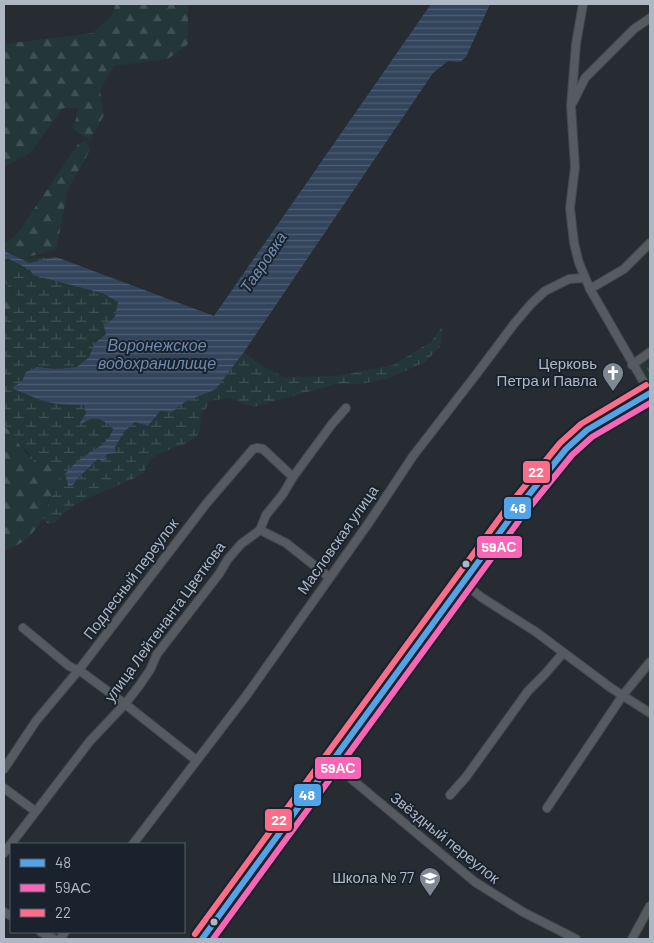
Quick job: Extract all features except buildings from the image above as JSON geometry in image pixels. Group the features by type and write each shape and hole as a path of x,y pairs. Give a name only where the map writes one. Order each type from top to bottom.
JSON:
{"main road":[{"path":"202,939 514,513 566,449 593,426 650,393"}],"street":[{"path":"583,4 576,44 571,106 575,146 570,208 574,243 579,263 590,289 650,393"},
{"path":"571,106 585,78 634,29 650,18"},
{"path":"590,289 624,269 650,243"},
{"name":"Масловская улица","path":"134,843 246,696 329,576 370,521 413,456 531,304 545,291 569,279 586,278"},
{"path":"632,364 650,352"},
{"name":"улица Лейтенанта Цветкова","path":"11,843 90,741 125,704 150,670 157,654 219,574 228,559 240,544 260,530 266,515 332,424 346,408"},
{"name":"Подлесный переулок","path":"4,769 36,721 78,672 200,511 253,449 263,449 293,477"},
{"path":"260,530 286,543 329,576"},
{"path":"464,583 481,597 536,632 650,713"},
{"path":"23,628 69,666 83,673 125,704 196,760"},
{"path":"450,795 466,777 528,691 563,653"},
{"path":"547,808 623,695 650,662"},
{"name":"Звёздный переулок","path":"331,762 476,882 510,904 576,939"},
{"path":"4,788 35,811"},
{"path":"632,939 650,906"},
{"path":"42,933 54,939"}],"green space":[{"path":"114,4 188,4 188,44 168,59 114,66 100,90 104,115 90,140 73,129 79,108 63,108 30,153 4,167 4,44 93,33 110,18 114,11"},
{"path":"85,141 90,149 68,189 56,250 19,259 4,278 4,244 19,231 78,144"},
{"path":"56,257 26,264 102,293 118,302 115,316 110,322 106,334 95,343 89,357 77,367 56,369 45,367 26,372 22,381 13,388 30,397 47,402 64,405 84,405 86,413 80,423 97,418 113,429 111,437 96,449 77,479 99,459 104,461 124,432 135,421 160,411 172,412 185,402 216,389 244,352 262,366 284,377 336,376 393,365 431,342 443,325 440,347 425,362 387,379 359,384 336,384 254,407 228,398 209,401 202,415 200,429 196,437 189,442 159,454 148,465 144,473 96,494 74,506 55,523 48,524 43,518 63,470 57,463 40,465 33,461 29,453 16,441 4,424 4,313 24,304 7,286 4,278 19,259"},
{"path":"4,280 5,284 24,305 4,313"},
{"path":"650,355 650,380 647,379 636,364"},
{"path":"4,424 27,454 37,463 41,465 57,463 63,470 37,528 16,546 4,550"}],"water":[{"name":"Воронежское водохранилище","path":"431,4 490,4 466,57 460,62 448,61 433,73 244,352 216,389 185,402 172,412 160,411 148,426 135,422 124,432 115,447 116,453 107,454 104,462 98,459 72,486 68,485 65,474 75,463 103,444 111,435 113,429 106,422 98,419 90,419 81,424 86,413 84,405 63,405 46,402 12,388 22,381 26,372 37,367 56,369 77,367 89,357 95,343 106,334 103,323 110,322 115,316 118,302 102,293 33,275 30,270 4,256 4,251 29,263 56,257 214,316"}],"transit line":[{"name":"22","path":"195,934 507,508 560,443 581,424 646,385"},
{"name":"48","path":"202,939 514,513 566,449 587,430 650,393"},
{"name":"59АС","path":"213,939 521,518 572,455 592,437 650,403"}],"place":[{"name":"Церковь Петра и Павла","path":"613,392"},
{"name":"Школа № 77","path":"430,897"}],"water label":[{"name":"Тавровка","path":"263,262"}]}
